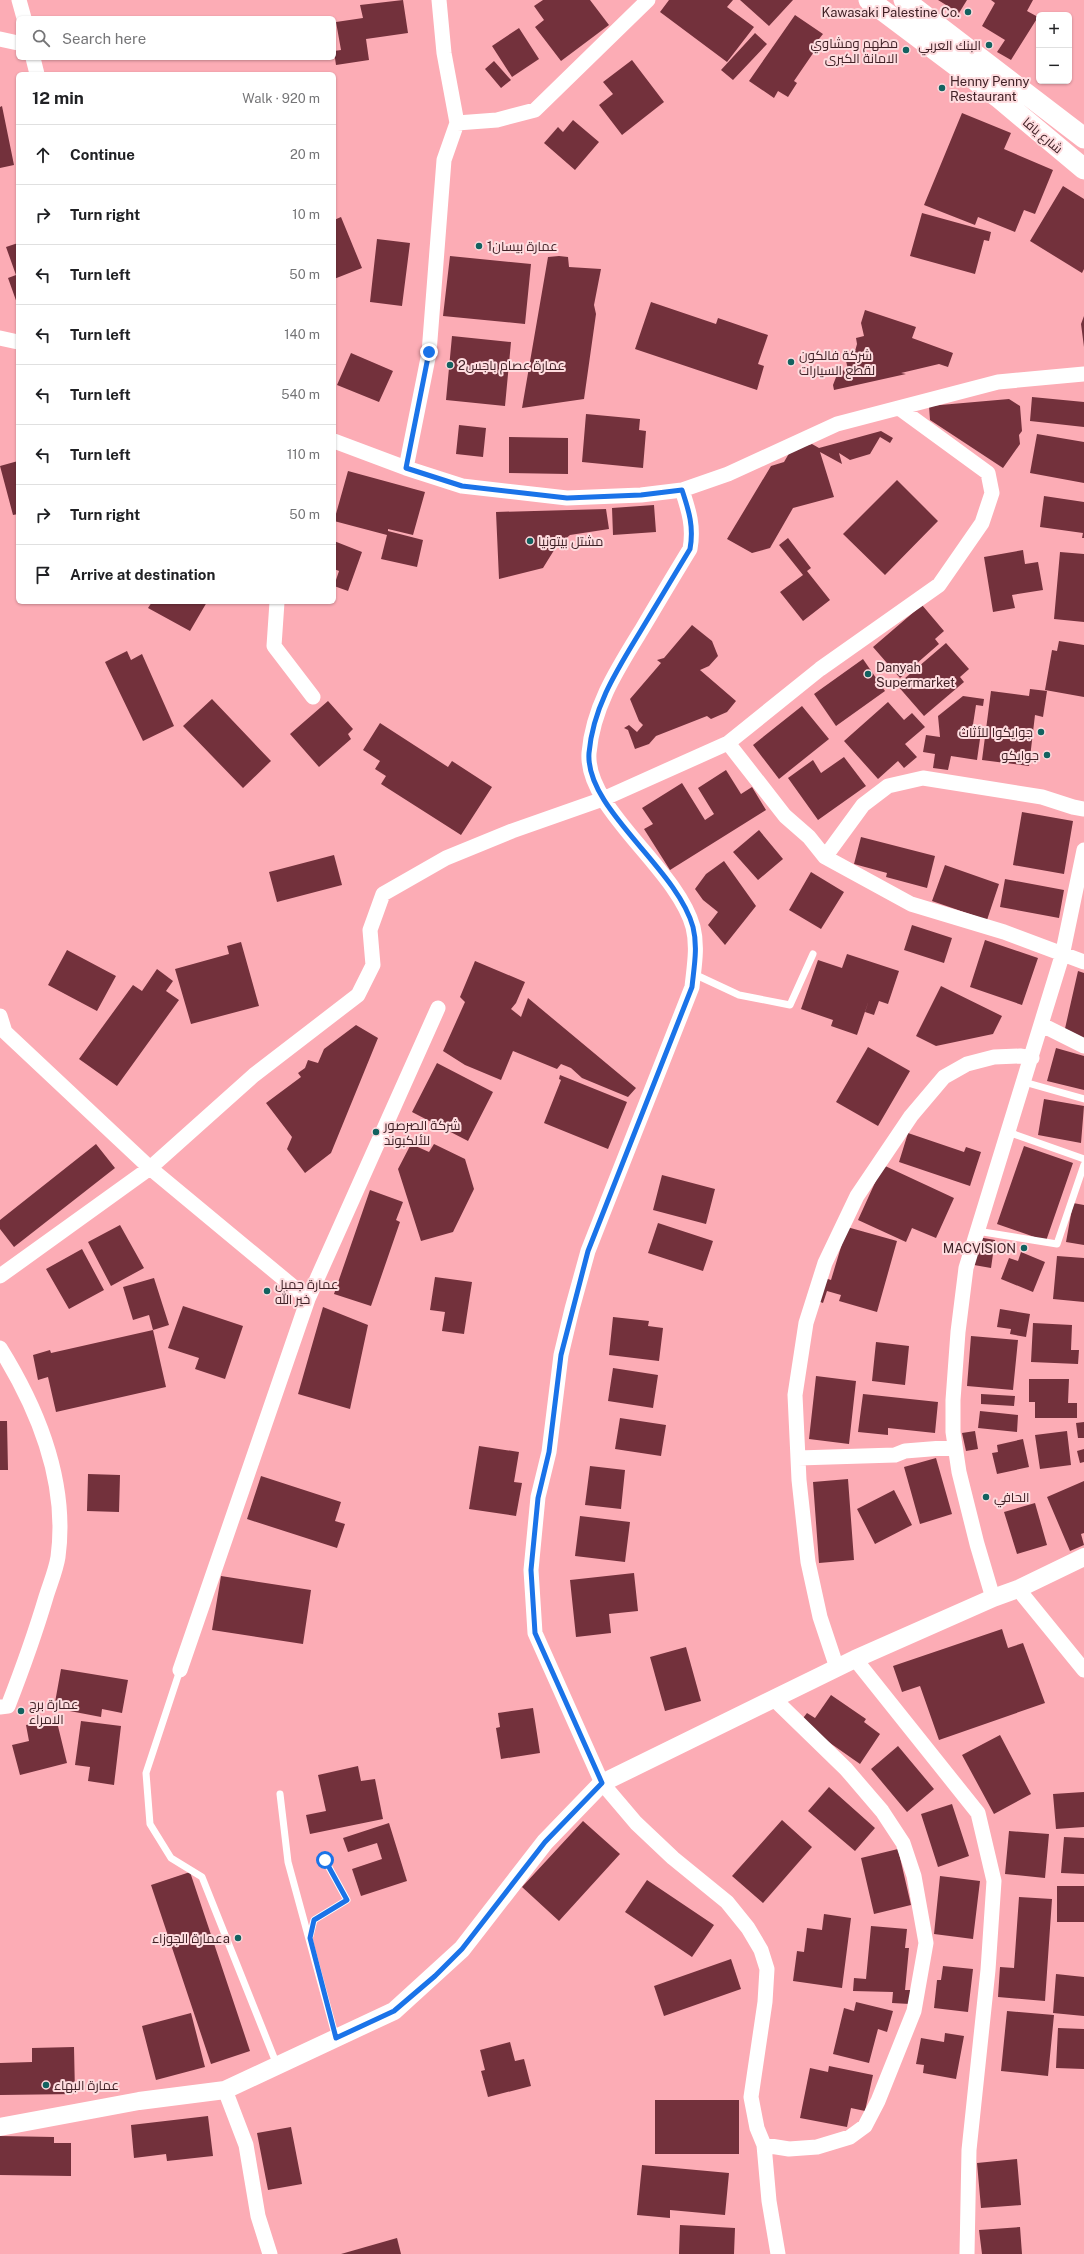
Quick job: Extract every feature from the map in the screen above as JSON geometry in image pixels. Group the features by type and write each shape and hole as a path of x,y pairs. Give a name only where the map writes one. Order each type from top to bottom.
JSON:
{"main road":[{"name":"شارع يافا","path":"869,0 986,88 1084,169"},
{"name":"شارع يافا","path":"904,0 1084,138"}],"street":[{"path":"19,0 23,16"},
{"path":"406,468 429,352 444,160 457,123 444,52 439,0"},
{"path":"457,123 497,120 535,110 648,0"},
{"path":"0,39 16,43"},
{"path":"34,60 37,72"},
{"path":"0,338 16,342"},
{"path":"336,442 406,468 462,486 567,498 641,495 682,490 728,474 838,424 998,382 1084,374"},
{"path":"0,1276 150,1168 254,1075 358,995 373,965 370,930 383,894 446,858 512,831 603,800 728,742 820,669 939,585 982,523 992,493 988,473 899,408"},
{"path":"682,490 690,516 693,534 690,549 608,686 596,715 589,754 591,776 603,800 675,889 693,926 696,950 694,974 692,987 588,1251 561,1355 549,1452 538,1498 531,1570 535,1633 602,1783 636,1823 667,1853 727,1902 748,1928 761,1950 767,1969 766,1989 751,2097 757,2128 764,2145 768,2201 778,2254"},
{"path":"277,604 274,646 313,698"},
{"path":"728,742 785,816 809,837 825,857 911,904 1004,932 1062,956 1084,962"},
{"path":"825,857 863,805 888,786 923,778 1042,797 1073,808 1084,808"},
{"path":"993,1598 977,1544 959,1472 953,1432 952,1400 958,1332 966,1268 1032,1058 1062,956 1084,850"},
{"path":"180,1670 308,1299 438,1008"},
{"path":"0,1016 5,1032 150,1168 308,1299"},
{"path":"1042,1025 1084,1046"},
{"path":"837,1668 820,1617 808,1562 798,1458 795,1395 806,1323 825,1263 857,1196 911,1116 944,1077 967,1064 994,1057 1020,1056 1032,1058"},
{"path":"0,1348 37,1420 54,1469 61,1522 58,1558 35,1633 8,1706 0,1707"},
{"path":"798,1458 895,1455 905,1452 955,1447"},
{"path":"0,2127 139,2100 225,2090 394,2011 435,1976 462,1949 545,1842 602,1783 775,1700 855,1659 993,1598 1018,1589 1084,1557"},
{"path":"1018,1589 1084,1670"},
{"path":"855,1659 978,1813 994,1881 988,1970 969,2150 967,2254"},
{"path":"764,2145 789,2149 817,2147 850,2137 865,2126 878,2101 914,2011 926,1943 914,1876 903,1843 882,1811 846,1769 775,1700"},
{"path":"225,2090 246,2145 258,2216 270,2254"}],"lane":[{"path":"694,974 740,995 790,1005 813,954"},
{"path":"1024,1082 1084,1099"},
{"path":"1008,1132 1084,1159"},
{"path":"977,1231 1057,1244 1084,1165"},
{"path":"180,1670 146,1772 150,1824 171,1858 202,1877 277,2066"},
{"path":"280,1794 288,1862 310,1938 336,2038"},
{"path":"310,1938 314,1920 347,1900 325,1860"}],"building":[{"path":"403,0 408,33 366,39 369,60 336,65 336,51 341,50 336,22 363,18 360,5"},
{"path":"543,0 590,0 609,25 561,61 535,27 544,20 534,6"},
{"path":"669,0 733,0 727,7 754,27 727,62 660,12"},
{"path":"740,0 793,0 769,26"},
{"path":"938,0 967,0 959,13"},
{"path":"991,0 1033,0 1027,11 1036,16 1036,20 1011,60 997,52 1005,40 982,26 995,3"},
{"path":"795,15 823,34 815,44 818,46 794,81 797,83 788,97 778,91 774,98 749,81"},
{"path":"519,28 539,59 512,77 492,46"},
{"path":"755,33 767,44 733,80 721,70"},
{"path":"632,60 664,102 622,135 599,105 613,94 603,82"},
{"path":"494,61 511,80 501,88 485,69"},
{"path":"2,106 14,165 0,168 0,107"},
{"path":"962,113 1011,133 1004,149 1053,170 1035,214 1024,210 1015,232 978,217 975,225 924,205"},
{"path":"573,120 599,142 575,170 544,143 558,127 563,132"},
{"path":"1063,186 1084,199 1084,269 1082,273 1030,241"},
{"path":"922,213 991,232 989,241 984,240 975,274 910,256"},
{"path":"341,217 362,268 336,278 336,219"},
{"path":"377,239 410,243 402,306 370,302"},
{"path":"16,244 16,275 6,247"},
{"path":"450,256 531,264 525,324 443,316"},
{"path":"548,257 568,257 569,267 601,269 594,305 596,314 584,399 522,408"},
{"path":"16,275 16,300 8,278"},
{"path":"651,302 716,324 718,318 768,335 758,364 764,366 757,390 635,349"},
{"path":"865,310 916,327 912,338 953,353 948,367 939,364 901,373 906,374 834,390 833,385 838,372 848,369 845,357 854,355 857,344 856,338 864,336 861,323"},
{"path":"1084,316 1084,347 1081,324"},
{"path":"452,336 511,342 505,406 446,400"},
{"path":"351,353 393,371 379,402 337,385"},
{"path":"1032,397 1084,402 1084,427 1030,421"},
{"path":"1009,399 1020,406 1022,431 1019,435 1020,444 1003,468 930,420 929,406"},
{"path":"586,414 640,419 639,430 646,431 643,468 582,462"},
{"path":"459,425 486,428 483,457 456,454"},
{"path":"881,431 893,438 890,443 880,437 870,454 850,460 839,453 842,464 820,452 834,497 793,508 770,548 752,553 727,539 771,466 784,462 791,450 812,444 819,448"},
{"path":"1037,434 1084,442 1084,483 1030,473"},
{"path":"509,437 568,438 568,474 509,473"},
{"path":"16,462 16,514 13,515 0,466"},
{"path":"348,471 425,492 413,535 388,529 388,531 423,540 417,567 381,559 387,535 336,522 336,514"},
{"path":"897,480 938,521 885,575 843,534"},
{"path":"1044,496 1084,502 1084,538 1082,538 1083,533 1040,527"},
{"path":"654,505 656,532 613,535 612,508"},
{"name":"مشتل بيتونيا","path":"606,509 609,529 570,535 556,547 543,568 499,579 496,512"},
{"path":"788,538 811,568 807,571 830,600 803,621 780,592 803,575 779,545"},
{"path":"336,542 362,552 348,591 336,587 336,580 339,571 336,570"},
{"path":"1023,550 1025,564 1038,562 1043,590 1012,595 1015,608 993,612 984,557"},
{"path":"1060,552 1084,554 1084,622 1054,619"},
{"path":"151,604 206,604 190,631 148,608"},
{"path":"922,605 944,631 935,639 939,644 900,678 873,647"},
{"path":"692,625 712,641 718,656 709,666 700,670 736,701 727,712 711,719 707,716 656,736 649,744 635,749 628,730 624,728 629,725 637,732 643,725 639,721 630,699 661,663 657,660 664,658"},
{"path":"1059,641 1084,645 1084,697 1045,690 1052,650 1057,651"},
{"path":"946,643 969,669 960,677 964,682 924,716 897,685"},
{"path":"127,651 131,660 142,654 174,726 143,741 105,662"},
{"path":"863,659 885,691 836,726 814,694"},
{"path":"1030,689 1047,691 1043,717 1035,715 1029,766 982,760 991,691 1029,696"},
{"path":"963,696 984,699 983,706 976,705 972,731 981,732 977,760 951,756 948,770 933,768 935,754 923,752 926,735 940,737 938,716"},
{"path":"212,699 271,761 243,788 183,726"},
{"path":"328,701 353,729 348,734 351,739 319,767 290,734"},
{"path":"888,702 904,720 912,713 925,727 905,744 917,757 904,768 898,761 878,779 844,741"},
{"path":"802,706 829,739 779,779 753,745"},
{"path":"380,723 448,767 452,761 492,787 461,835 381,784 386,776 375,769 380,761 363,750"},
{"path":"844,757 866,786 818,820 788,778 813,760 821,773"},
{"path":"726,770 741,794 752,787 766,810 670,870 644,829 653,824 642,808 682,783 705,820 714,814 698,788"},
{"path":"1022,812 1073,821 1064,874 1013,865"},
{"path":"759,830 783,859 758,880 733,852"},
{"path":"861,837 935,856 927,888 886,877 887,873 854,864"},
{"path":"334,855 342,885 277,902 269,872"},
{"path":"724,861 756,906 725,945 708,925 718,912 703,900 695,889 706,874"},
{"path":"945,865 999,884 987,920 932,901"},
{"path":"811,872 844,892 821,929 789,910"},
{"path":"1005,879 1064,890 1059,918 1000,907"},
{"path":"912,925 952,938 944,963 904,950"},
{"path":"985,940 1038,958 1022,1005 970,987"},
{"path":"241,942 259,1006 191,1024 175,969 229,954 227,946"},
{"path":"67,950 116,976 97,1011 48,985"},
{"path":"847,954 899,971 888,1004 879,1001 874,1015 865,1012 869,1000 857,1035 831,1026 833,1020 801,1009 818,960 842,968"},
{"path":"475,961 525,982 516,1003 511,1009 521,1017 528,998 636,1088 628,1097 582,1078 571,1068 561,1064 557,1069 513,1051 501,1080 465,1065 443,1051 465,1002 460,997"},
{"path":"157,969 173,981 166,991 179,1000 117,1086 79,1059 133,985 142,991"},
{"path":"1078,971 1084,973 1084,1038 1064,1033"},
{"path":"941,986 1002,1016 993,1034 936,1046 916,1036"},
{"path":"356,1025 378,1038 331,1153 305,1173 287,1149 292,1137 266,1103 301,1077 298,1073 305,1068 308,1060 318,1063 324,1049"},
{"path":"868,1047 910,1071 878,1126 836,1102"},
{"path":"1056,1048 1084,1056 1084,1090 1047,1081"},
{"path":"437,1063 493,1092 468,1141 412,1112"},
{"path":"560,1075 627,1102 608,1149 544,1123 561,1080 559,1079"},
{"path":"1044,1099 1084,1106 1081,1143 1038,1135"},
{"path":"908,1133 964,1152 966,1147 981,1152 970,1186 899,1162"},
{"path":"96,1144 115,1168 14,1247 0,1229 0,1220"},
{"path":"411,1144 429,1152 434,1144 465,1159 474,1189 453,1232 421,1241 398,1169"},
{"path":"1024,1146 1073,1163 1046,1241 997,1224"},
{"path":"883,1165 954,1198 936,1238 912,1228 906,1242 858,1220"},
{"path":"662,1175 715,1189 706,1224 653,1210"},
{"path":"370,1190 403,1202 396,1220 400,1222 371,1306 334,1294"},
{"path":"1073,1203 1084,1205 1084,1245 1066,1242"},
{"path":"658,1223 713,1241 703,1271 648,1253"},
{"path":"120,1225 144,1268 111,1286 88,1242"},
{"path":"847,1227 897,1241 877,1312 839,1301 841,1295 827,1291 823,1303 815,1300 822,1277 831,1280"},
{"path":"978,1237 995,1240 991,1268 974,1265"},
{"path":"82,1249 104,1290 69,1309 46,1269"},
{"path":"1021,1252 1045,1262 1033,1292 1001,1279 1009,1258 1018,1261"},
{"path":"1057,1256 1084,1258 1084,1302 1053,1299"},
{"path":"435,1277 472,1282 464,1334 442,1331 445,1312 430,1310"},
{"path":"154,1278 169,1325 153,1330 149,1315 133,1320 123,1287"},
{"path":"183,1306 243,1326 225,1379 195,1369 199,1358 168,1348"},
{"path":"323,1307 368,1325 350,1409 298,1394"},
{"path":"1000,1309 1030,1314 1026,1337 1010,1334 1011,1329 997,1327"},
{"path":"613,1317 649,1321 648,1326 663,1328 659,1361 609,1355"},
{"path":"1033,1323 1072,1325 1071,1350 1079,1350 1078,1364 1031,1362"},
{"path":"153,1330 166,1387 56,1412 48,1377 38,1380 33,1355 50,1350 51,1353"},
{"path":"971,1336 1018,1340 1013,1390 967,1386"},
{"path":"876,1342 909,1346 905,1385 872,1381"},
{"path":"613,1368 658,1375 653,1408 608,1401"},
{"path":"816,1376 856,1381 849,1444 809,1439"},
{"path":"1029,1379 1069,1379 1068,1403 1077,1403 1077,1418 1035,1418 1035,1402 1029,1402"},
{"path":"863,1394 938,1402 935,1433 888,1428 888,1435 858,1432"},
{"path":"981,1394 1015,1396 1014,1406 981,1404"},
{"path":"980,1411 1018,1415 1017,1432 978,1428"},
{"path":"620,1418 666,1425 661,1456 615,1449"},
{"path":"0,1421 7,1421 8,1470 0,1470"},
{"path":"1084,1422 1084,1438 1078,1438 1076,1423"},
{"path":"975,1431 978,1449 966,1451 962,1433"},
{"path":"1067,1431 1071,1465 1040,1469 1035,1435"},
{"path":"1023,1439 1029,1467 997,1474 992,1453 998,1452 997,1445"},
{"path":"479,1446 519,1452 514,1482 522,1483 516,1516 469,1509"},
{"path":"1084,1449 1084,1462 1080,1463 1077,1451"},
{"path":"936,1458 952,1514 920,1524 904,1467"},
{"path":"590,1466 625,1470 621,1509 585,1505"},
{"path":"88,1474 120,1475 119,1512 87,1511"},
{"path":"261,1476 341,1502 335,1521 345,1524 337,1548 247,1519"},
{"path":"848,1479 854,1560 819,1563 813,1482"},
{"path":"1084,1481 1084,1533 1081,1534 1084,1545 1070,1551 1047,1497"},
{"path":"894,1490 912,1525 875,1544 857,1509"},
{"path":"1035,1503 1047,1545 1017,1554 1004,1512"},
{"path":"580,1516 630,1522 625,1562 575,1556"},
{"path":"634,1573 638,1611 609,1614 611,1633 576,1637 570,1580"},
{"path":"221,1576 311,1590 303,1644 212,1630"},
{"path":"1002,1629 1008,1648 1023,1643 1045,1703 939,1740 920,1686 902,1692 893,1666"},
{"path":"686,1647 701,1701 665,1711 650,1657"},
{"path":"61,1669 128,1680 122,1713 102,1709 101,1717 54,1708"},
{"path":"831,1695 866,1719 864,1722 880,1734 860,1764 800,1722 807,1713 815,1718"},
{"path":"533,1708 540,1753 501,1759 496,1728 500,1727 498,1713"},
{"path":"56,1718 67,1763 20,1775 12,1745 29,1741 26,1725"},
{"path":"81,1721 121,1726 114,1785 88,1781 90,1767 75,1765"},
{"path":"1000,1735 1031,1794 994,1814 962,1755"},
{"path":"898,1746 934,1789 907,1812 871,1769"},
{"path":"358,1766 361,1781 375,1779 383,1819 310,1834 306,1815 326,1811 318,1775"},
{"path":"829,1787 875,1828 855,1851 808,1811"},
{"path":"1084,1792 1084,1827 1056,1829 1053,1794"},
{"path":"952,1804 969,1856 938,1867 921,1814"},
{"path":"782,1820 812,1847 763,1903 732,1876"},
{"path":"583,1821 620,1854 559,1921 522,1887"},
{"path":"389,1823 407,1881 361,1896 352,1869 382,1859 377,1843 348,1852 343,1838"},
{"path":"1009,1831 1049,1834 1045,1878 1005,1874"},
{"path":"1064,1837 1084,1838 1084,1874 1061,1873"},
{"path":"898,1849 911,1905 874,1914 861,1858"},
{"path":"190,1872 250,2051 211,2064 151,1885"},
{"path":"940,1876 980,1881 973,1939 934,1934"},
{"path":"647,1880 714,1925 692,1957 625,1912"},
{"path":"1057,1886 1084,1886 1084,1922 1057,1922"},
{"path":"1019,1897 1052,1899 1045,2001 998,1997 1000,1967 1014,1968"},
{"path":"824,1914 851,1918 842,1988 793,1981 797,1951 804,1952 807,1928 822,1930"},
{"path":"871,1926 907,1929 905,1948 909,1948 905,1990 911,1990 910,2004 892,2003 893,1992 853,1991 854,1978 866,1979"},
{"path":"731,1959 741,1989 664,2016 654,1986"},
{"path":"943,1966 973,1969 968,2012 934,2008 937,1980 941,1980"},
{"path":"1056,1974 1084,1977 1084,2016 1053,2013"},
{"path":"856,2002 893,2011 887,2032 878,2029 869,2063 833,2054 844,2008 854,2011"},
{"path":"1007,2011 1054,2015 1048,2076 1001,2071"},
{"path":"191,2013 205,2067 156,2080 142,2026"},
{"path":"1058,2028 1084,2029 1084,2069 1056,2068"},
{"path":"945,2033 964,2036 956,2079 923,2073 924,2065 916,2064 921,2038 944,2042"},
{"path":"510,2042 515,2061 524,2059 531,2086 488,2097 481,2071 485,2070 480,2050"},
{"path":"74,2047 75,2094 0,2095 0,2063 32,2062 32,2048"},
{"path":"829,2066 873,2075 865,2111 851,2108 847,2127 800,2118 810,2068 828,2072"},
{"path":"655,2100 739,2100 739,2154 655,2154"},
{"path":"208,2116 213,2156 167,2161 166,2154 134,2158 131,2125"},
{"path":"291,2127 302,2184 268,2190 257,2133"},
{"path":"0,2136 54,2137 54,2143 71,2143 71,2176 0,2175"},
{"path":"1017,2159 1021,2205 981,2208 977,2163"},
{"path":"642,2165 729,2173 725,2215 670,2210 670,2218 637,2215"},
{"path":"680,2225 735,2228 734,2254 679,2254"},
{"path":"1020,2227 1022,2254 982,2254 979,2230"},
{"path":"397,2238 401,2254 341,2254"}],"place":[{"name":"Kawasaki Palestine Co.","path":"968,12"},
{"name":"البنك العربي","path":"989,45"},
{"name":"مطهم ومشاوي الامانة الكبرى","path":"906,50"},
{"name":"Henny Penny Restaurant","path":"942,88"},
{"name":"عمارة بيسان1","path":"479,246"},
{"name":"شركة فالكون لقطع السيارات","path":"791,362"},
{"name":"عمارة عصام باجس2","path":"450,365"},
{"name":"مشتل بيتونيا","path":"530,541"},
{"name":"Danyah Supermarket","path":"868,674"},
{"name":"جوايكوا للأثاث","path":"1041,732"},
{"name":"جوايكو","path":"1047,755"},
{"name":"شركة الصرصور للألكبوند","path":"376,1132"},
{"name":"MACVISION","path":"1024,1248"},
{"name":"عمارة جميل خير الله","path":"267,1291"},
{"name":"الحافي","path":"986,1497"},
{"name":"عمارة برج الامراء","path":"21,1711"},
{"name":"عمارة الجوزاءa","path":"238,1938"},
{"name":"عمارة البهاء","path":"46,2085"}],"route":[{"path":"325,1860 347,1900 314,1920 310,1938 336,2038 394,2011 435,1976 462,1949 545,1842 602,1783 535,1633 531,1570 538,1498 549,1452 561,1355 588,1251 631,1143 664,1054 692,987 696,950 693,926 675,889 603,800 591,776 589,754 596,715 608,686 690,549 693,534 690,516 682,490 641,495 567,498 509,493 462,486 406,468 429,352"}]}
